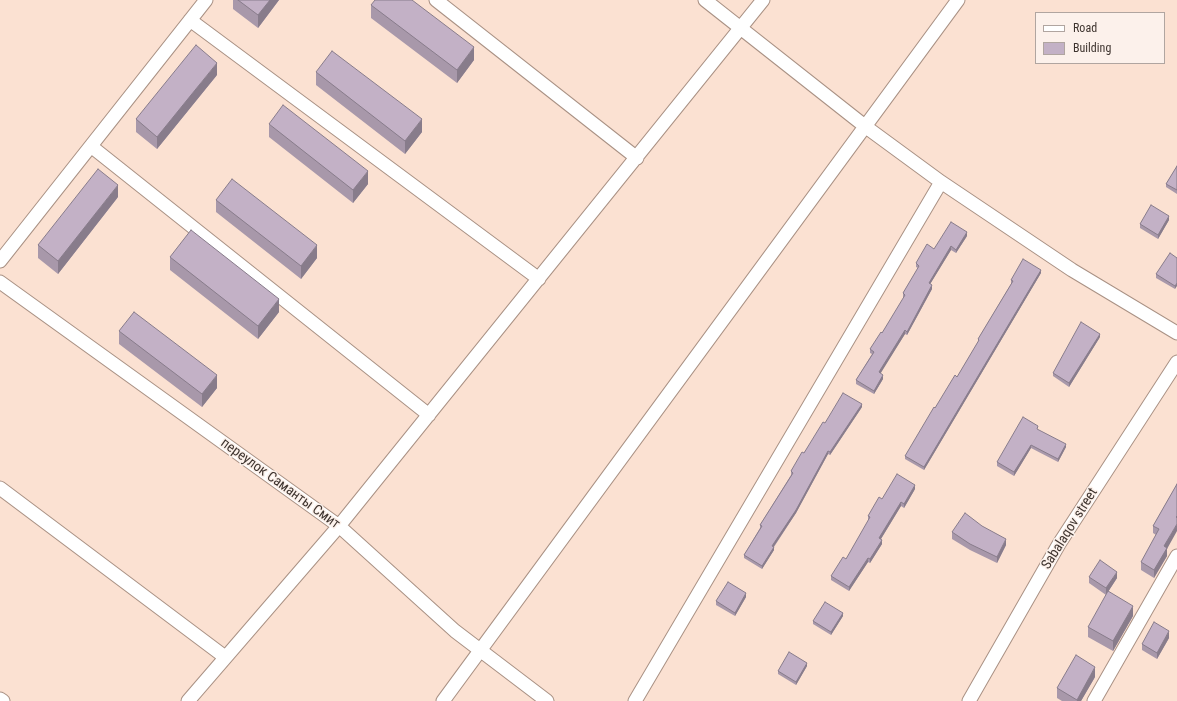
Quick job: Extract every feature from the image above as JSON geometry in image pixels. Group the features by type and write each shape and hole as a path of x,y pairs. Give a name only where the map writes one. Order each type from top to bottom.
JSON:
{"street":[{"path":"0,261 206,0"},
{"path":"436,0 636,158"},
{"path":"705,0 866,128 941,182 1072,270 1177,333"},
{"path":"188,701 339,526 741,30 763,0"},
{"path":"443,701 866,128 958,0"},
{"path":"190,20 539,279"},
{"path":"92,146 429,415"},
{"path":"635,701 941,182"},
{"name":"переулок Саманты Смит","path":"0,282 339,526 455,631 547,701"},
{"name":"Sabalaqov street","path":"969,701 1059,544 1177,362"},
{"path":"0,488 226,657"},
{"path":"1094,701 1177,556"}],"building":[{"path":"238,0 270,0 258,15"},
{"path":"375,0 412,0 474,47 457,70 371,5"},
{"path":"196,45 217,63 157,137 136,119"},
{"path":"332,51 422,119 405,141 316,72"},
{"path":"283,105 368,171 353,190 269,124"},
{"path":"1177,166 1177,190 1166,184"},
{"path":"98,169 118,185 58,261 38,245"},
{"path":"232,179 317,245 301,266 216,200"},
{"path":"1151,205 1169,216 1158,235 1140,224"},
{"path":"951,222 967,232 956,250 951,246 929,283 932,285 907,332 905,330 879,372 883,375 874,391 856,380 874,352 870,349 881,332 882,333 905,295 903,293 919,266 916,263 927,244 934,249"},
{"path":"191,230 279,299 258,326 170,257"},
{"path":"1170,253 1177,258 1177,283 1175,286 1156,274"},
{"path":"1023,259 1041,270 924,467 905,456 955,375 957,377 1013,281 1011,280"},
{"path":"134,312 217,375 202,394 119,331"},
{"path":"1081,322 1100,334 1069,383 1053,373"},
{"path":"843,393 862,404 830,452 828,451 796,510 772,546 774,547 762,566 744,555 762,526 760,525 793,473 791,471 802,452 804,453 823,422 825,423"},
{"path":"1023,417 1038,426 1037,429 1066,444 1058,459 1031,445 1014,472 997,462"},
{"path":"897,474 915,485 904,504 901,502 879,538 882,540 849,587 831,576 843,557 846,559 870,517 868,516 879,497 882,499"},
{"path":"1177,484 1177,524 1164,546 1167,548 1154,570 1141,562 1159,529 1153,526"},
{"path":"965,513 982,526 1006,539 997,557 970,544 952,532"},
{"path":"1100,560 1117,572 1106,588 1089,577"},
{"path":"728,582 746,593 735,613 716,601"},
{"path":"1108,591 1133,606 1113,641 1088,627"},
{"path":"825,602 843,613 831,632 813,621"},
{"path":"1154,622 1169,631 1157,653 1142,644"},
{"path":"789,652 807,663 796,682 778,671"},
{"path":"1076,655 1095,667 1077,700 1057,688"}]}
